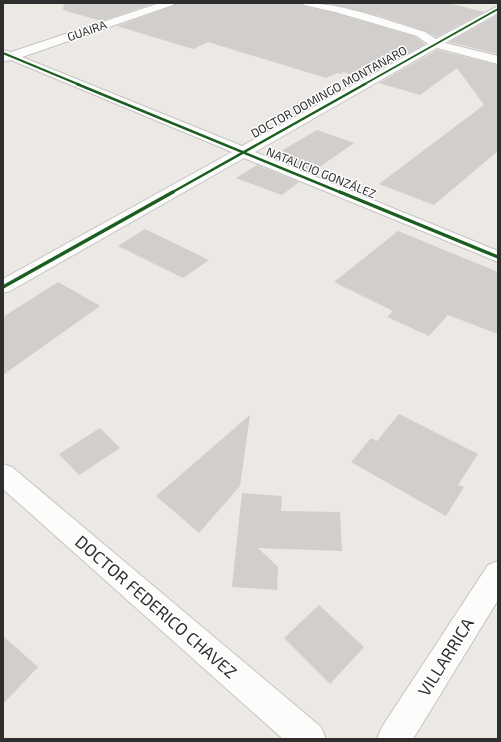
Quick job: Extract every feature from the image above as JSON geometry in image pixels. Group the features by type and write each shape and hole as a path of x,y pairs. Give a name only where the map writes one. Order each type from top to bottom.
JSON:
{"street":[{"name":"GUAIRA","path":"6,56 170,3"},
{"path":"307,3 337,9 421,34 436,44 498,60"},
{"name":"DOCTOR DOMINGO MONTANARO","path":"3,287 498,9"},
{"name":"NATALICIO GONZÁLEZ","path":"6,56 498,257"},
{"name":"DOCTOR FEDERICO CHAVEZ","path":"3,474 308,739"},
{"name":"VILLARRICA","path":"394,739 498,574"}],"building":[{"path":"64,3 155,3 101,21 63,10"},
{"path":"176,3 301,3 304,6 335,13 416,37 425,44 363,78 343,72 341,74 337,73 326,78 208,42 193,49 117,26 173,6"},
{"path":"323,3 448,3 484,12 436,37 425,31 380,16"},
{"path":"497,15 498,54 449,42"},
{"path":"437,50 498,65 498,151 434,205 379,184 484,105 457,68 420,95 379,83"},
{"path":"317,130 354,143 311,173 271,157"},
{"path":"257,165 299,182 282,195 236,178"},
{"path":"145,229 209,260 183,278 118,246"},
{"path":"398,231 498,272 498,334 448,315 429,336 387,317 393,311 334,282"},
{"path":"58,282 100,306 3,375 3,317"},
{"path":"399,414 478,454 458,485 464,487 446,516 351,462 371,438 377,441"},
{"path":"250,415 240,486 199,533 156,496"},
{"path":"100,428 120,448 79,475 59,454"},
{"path":"242,493 282,496 281,511 340,512 342,551 258,548 278,567 277,590 232,587"},
{"path":"319,605 364,647 330,684 284,638"},
{"path":"3,636 38,667 3,704"}],"cycle path":[{"path":"3,287 498,9"},
{"path":"3,53 498,257"}]}
